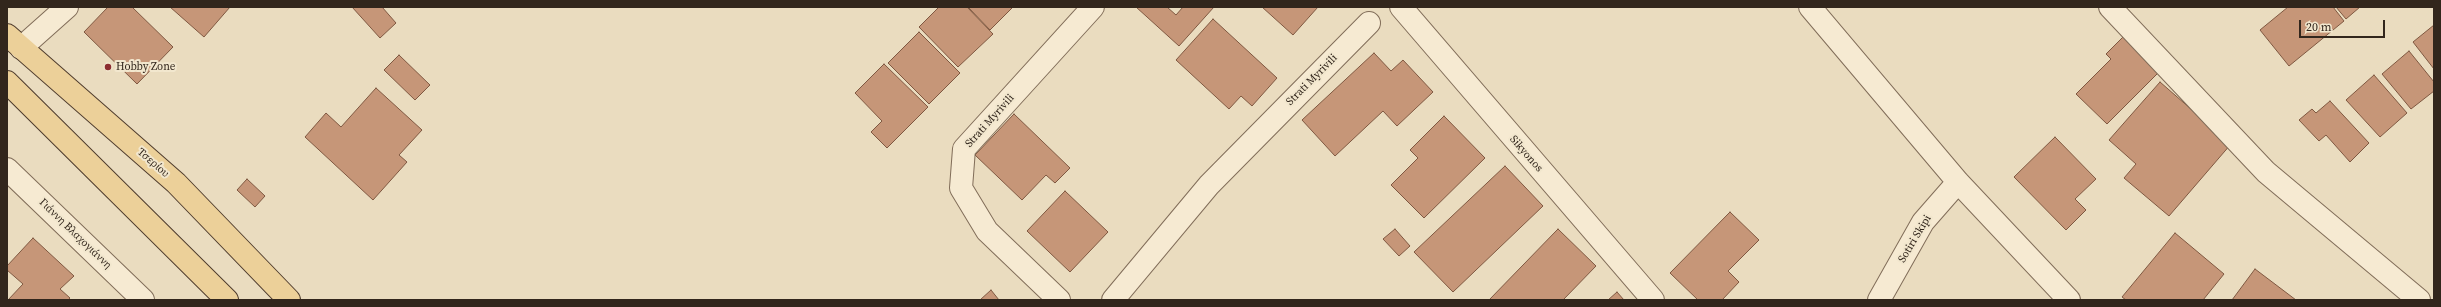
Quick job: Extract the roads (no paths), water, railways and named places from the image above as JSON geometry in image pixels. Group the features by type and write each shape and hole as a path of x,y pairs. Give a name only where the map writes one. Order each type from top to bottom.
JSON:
{"main road":[{"name":"Τσερίου","path":"14,42 176,183 290,300"},
{"path":"7,82 227,300"}],"street":[{"path":"14,42 67,7"},
{"name":"Strati Myrivili","path":"1059,300 987,231 961,188 964,149 1093,7"},
{"name":"Sikyonos","path":"1401,7 1653,300"},
{"path":"1810,7 1958,182 2069,300"},
{"path":"2117,10 2266,172 2408,297"},
{"name":"Strati Myrivili","path":"1113,300 1209,185 1369,23"},
{"name":"Γιάννη Βλαχογιάννη","path":"7,169 143,300"},
{"name":"Sotiri Skipi","path":"1879,300 1923,222 1958,182"}],"place":[{"name":"Hobby Zone","path":"108,67"}]}
